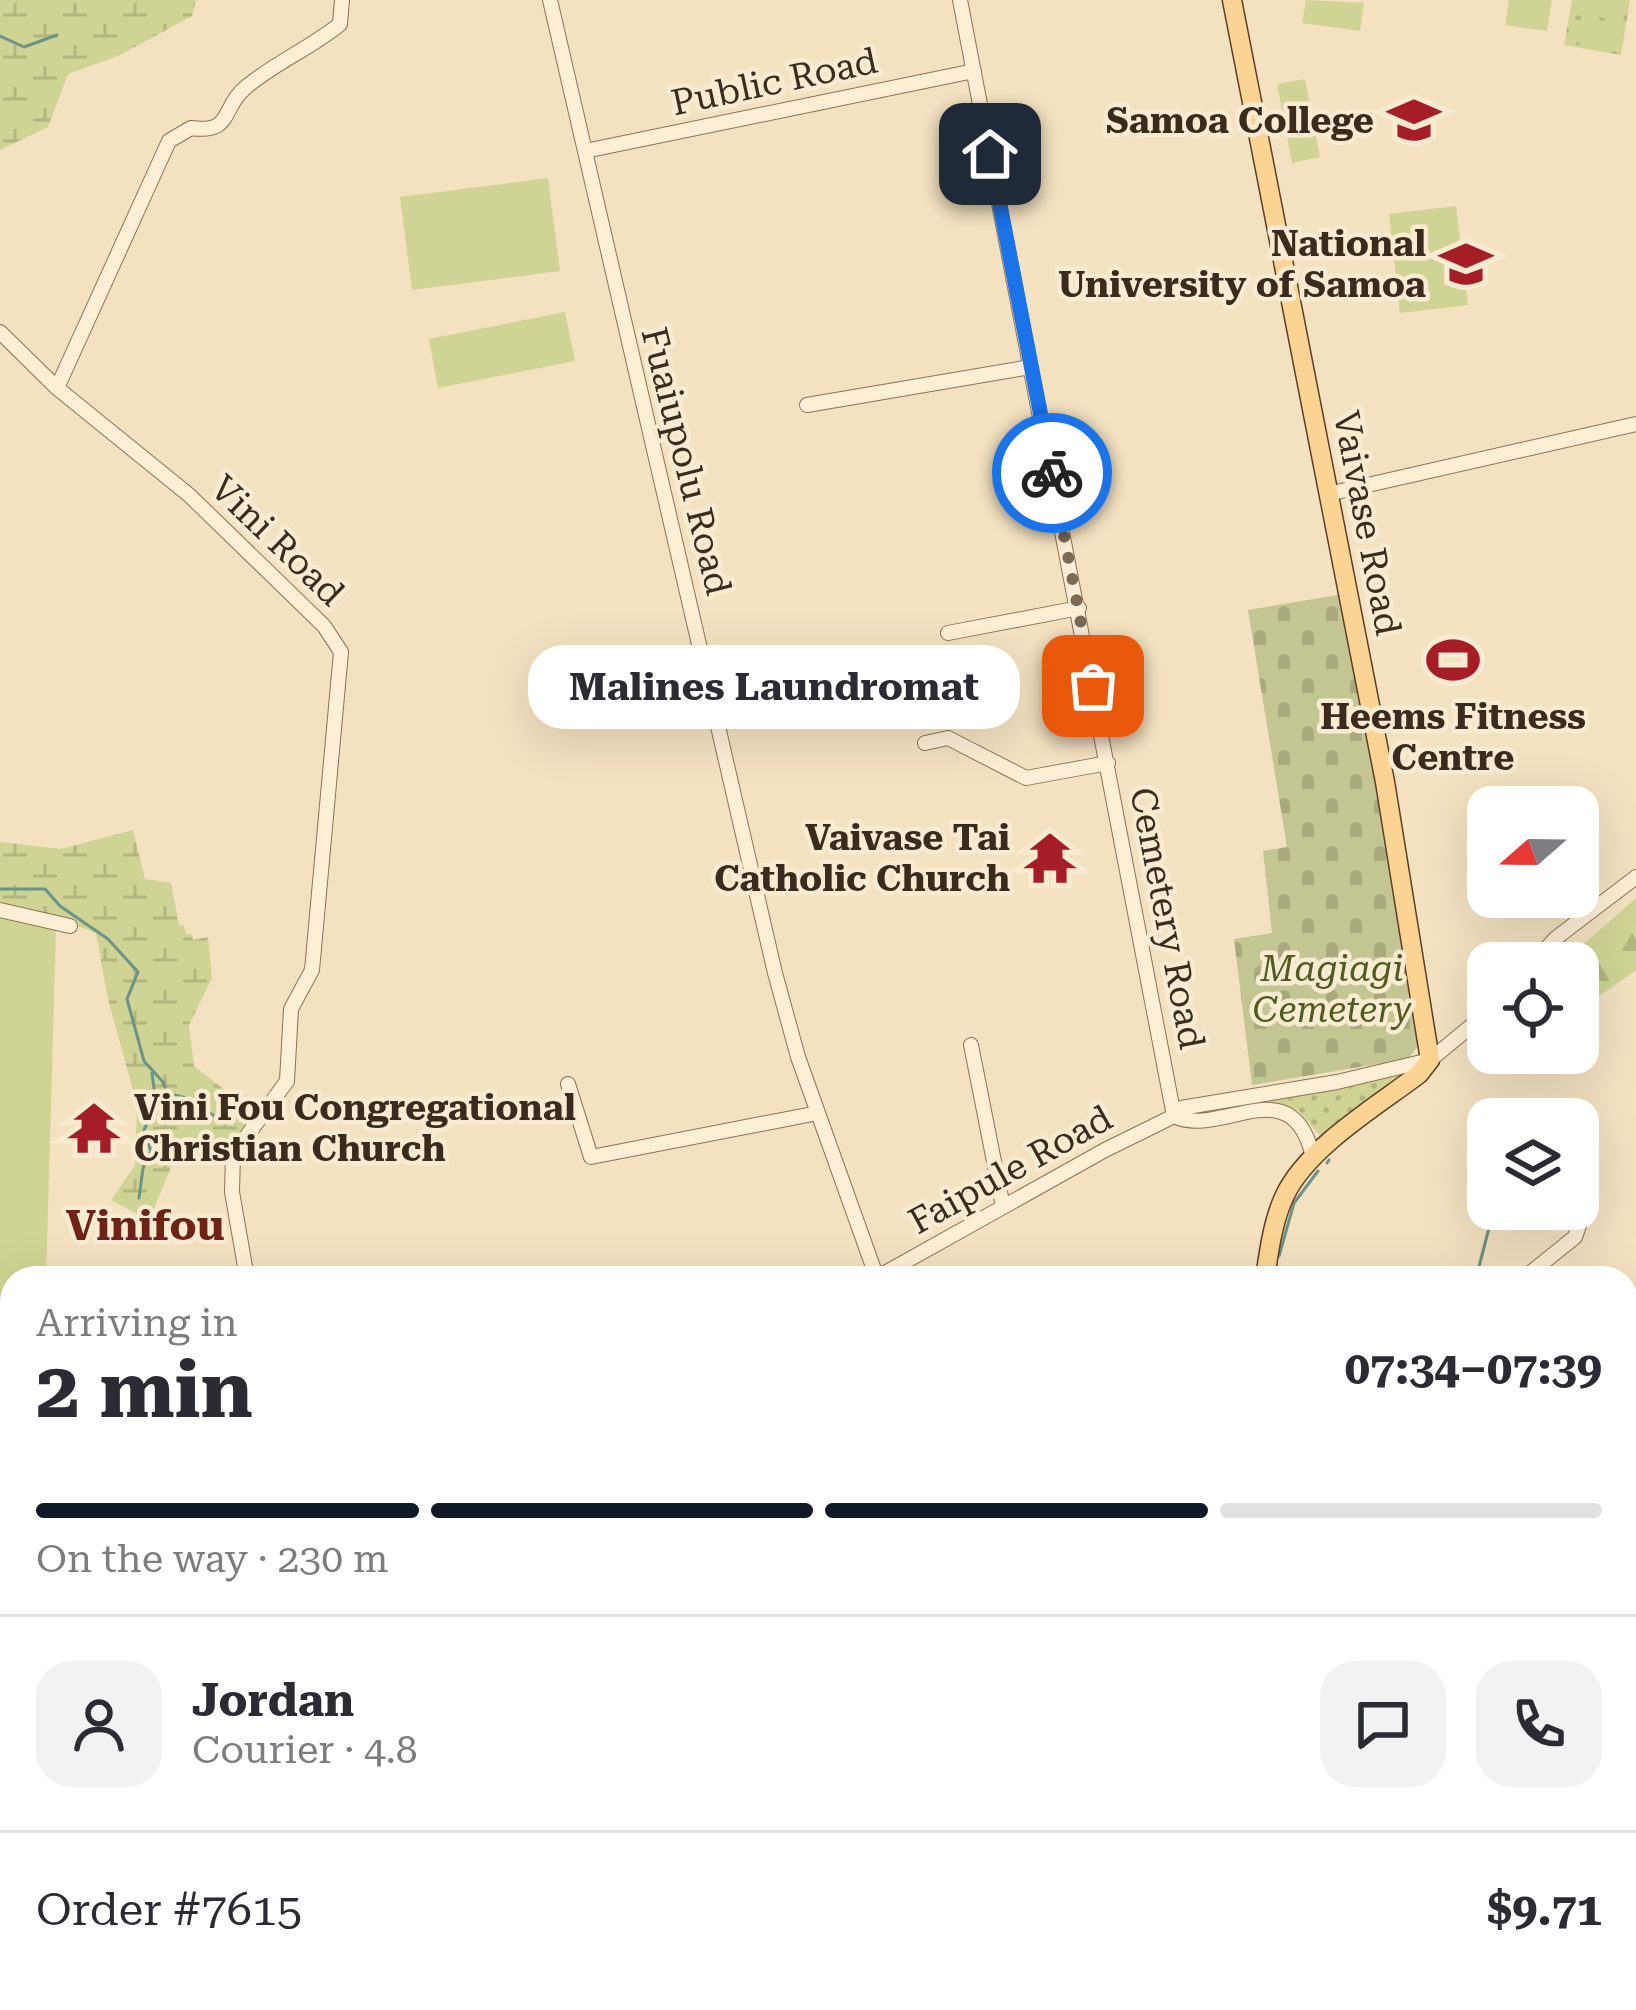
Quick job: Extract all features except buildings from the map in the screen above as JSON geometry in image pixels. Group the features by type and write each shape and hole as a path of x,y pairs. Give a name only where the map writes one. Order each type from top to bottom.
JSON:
{"main road":[{"name":"Vaivase Road","path":"1232,0 1385,782 1430,1060"},
{"path":"1268,1266 1285,1195 1313,1157 1430,1060"}],"street":[{"path":"57,388 169,141 191,128 208,130 222,124 241,91 340,24 341,0"},
{"name":"Fuaiupolu Road","path":"550,0 775,973 872,1266"},
{"name":"Cemetery Road","path":"960,0 1174,1116"},
{"name":"Public Road","path":"586,151 974,70"},
{"name":"Vini Road","path":"0,332 57,388 189,495 335,638 341,652 313,970 291,1010 287,1081 232,1155 232,1192 245,1266"},
{"path":"808,404 1030,367"},
{"path":"1328,494 1636,424"},
{"path":"948,633 1079,608"},
{"path":"926,742 948,738 1026,778 1108,763"},
{"path":"1555,942 1636,877"},
{"path":"0,910 70,926"},
{"path":"1313,1157 1304,1128 1286,1114 1239,1112 1188,1120 1174,1116 1181,1108 1377,1074 1430,1060 1467,1029"},
{"path":"971,1045 1003,1207"},
{"path":"568,1084 591,1157 818,1113"},
{"name":"Faipule Road","path":"897,1266 1174,1116"},
{"path":"1539,1266 1575,1237 1577,1230"}],"green space":[{"path":"0,0 196,0 192,16 118,56 68,74 48,127 0,150"},
{"path":"1306,0 1364,3 1360,31 1302,23"},
{"path":"1509,0 1552,0 1547,31 1505,25"},
{"path":"1572,0 1630,0 1621,55 1564,45"},
{"path":"1577,0 1623,0 1619,21 1575,12"},
{"path":"1574,19 1618,27 1614,50 1570,41"},
{"path":"1305,79 1320,157 1292,163 1277,84"},
{"path":"548,178 560,271 412,290 400,197"},
{"path":"1456,206 1468,305 1400,313 1389,214"},
{"path":"565,312 575,361 438,388 429,339"},
{"name":"Magiagi Cemetery","path":"1344,594 1423,1032 1408,1059 1252,1085 1234,939 1272,933 1263,851 1287,847 1248,610"},
{"path":"133,830 145,879 171,883 179,925 193,940 208,937 212,978 189,1025 194,1066 254,1113 223,1159 177,1153 149,1220 111,1200 135,1165 137,1105 108,999 96,933 62,920 0,907 0,842 61,849"},
{"path":"1636,898 1636,970 1599,996 1599,942 1586,942"},
{"path":"0,915 56,931 46,1266 0,1266"},
{"path":"1401,1075 1321,1137 1299,1111 1280,1105 1188,1115"}],"waterway":[{"path":"0,36 24,47 57,35"},
{"path":"0,889 45,889 60,906 108,939 138,972 127,999 144,1061 167,1093 186,1098 219,1119"},
{"path":"139,1198 151,1151 144,1130 156,1104 152,1073"},
{"path":"1279,1256 1294,1203 1318,1171"},
{"path":"1479,1266 1489,1230"}],"way so far":[{"path":"1052,473 1093,686"}],"place":[{"name":"Samoa College","path":"1414,120"},
{"name":"National University of Samoa","path":"1466,264"},
{"name":"Heems Fitness Centre","path":"1453,660"},
{"name":"Malines Laundromat","path":"1093,686"},
{"name":"Vaivase Tai Catholic Church","path":"1050,858"},
{"name":"Vini Fou Congregational Christian Church","path":"94,1128"}],"district":[{"name":"Vinifou","path":"145,1225"}],"route":[{"path":"990,154 1052,473"}]}
